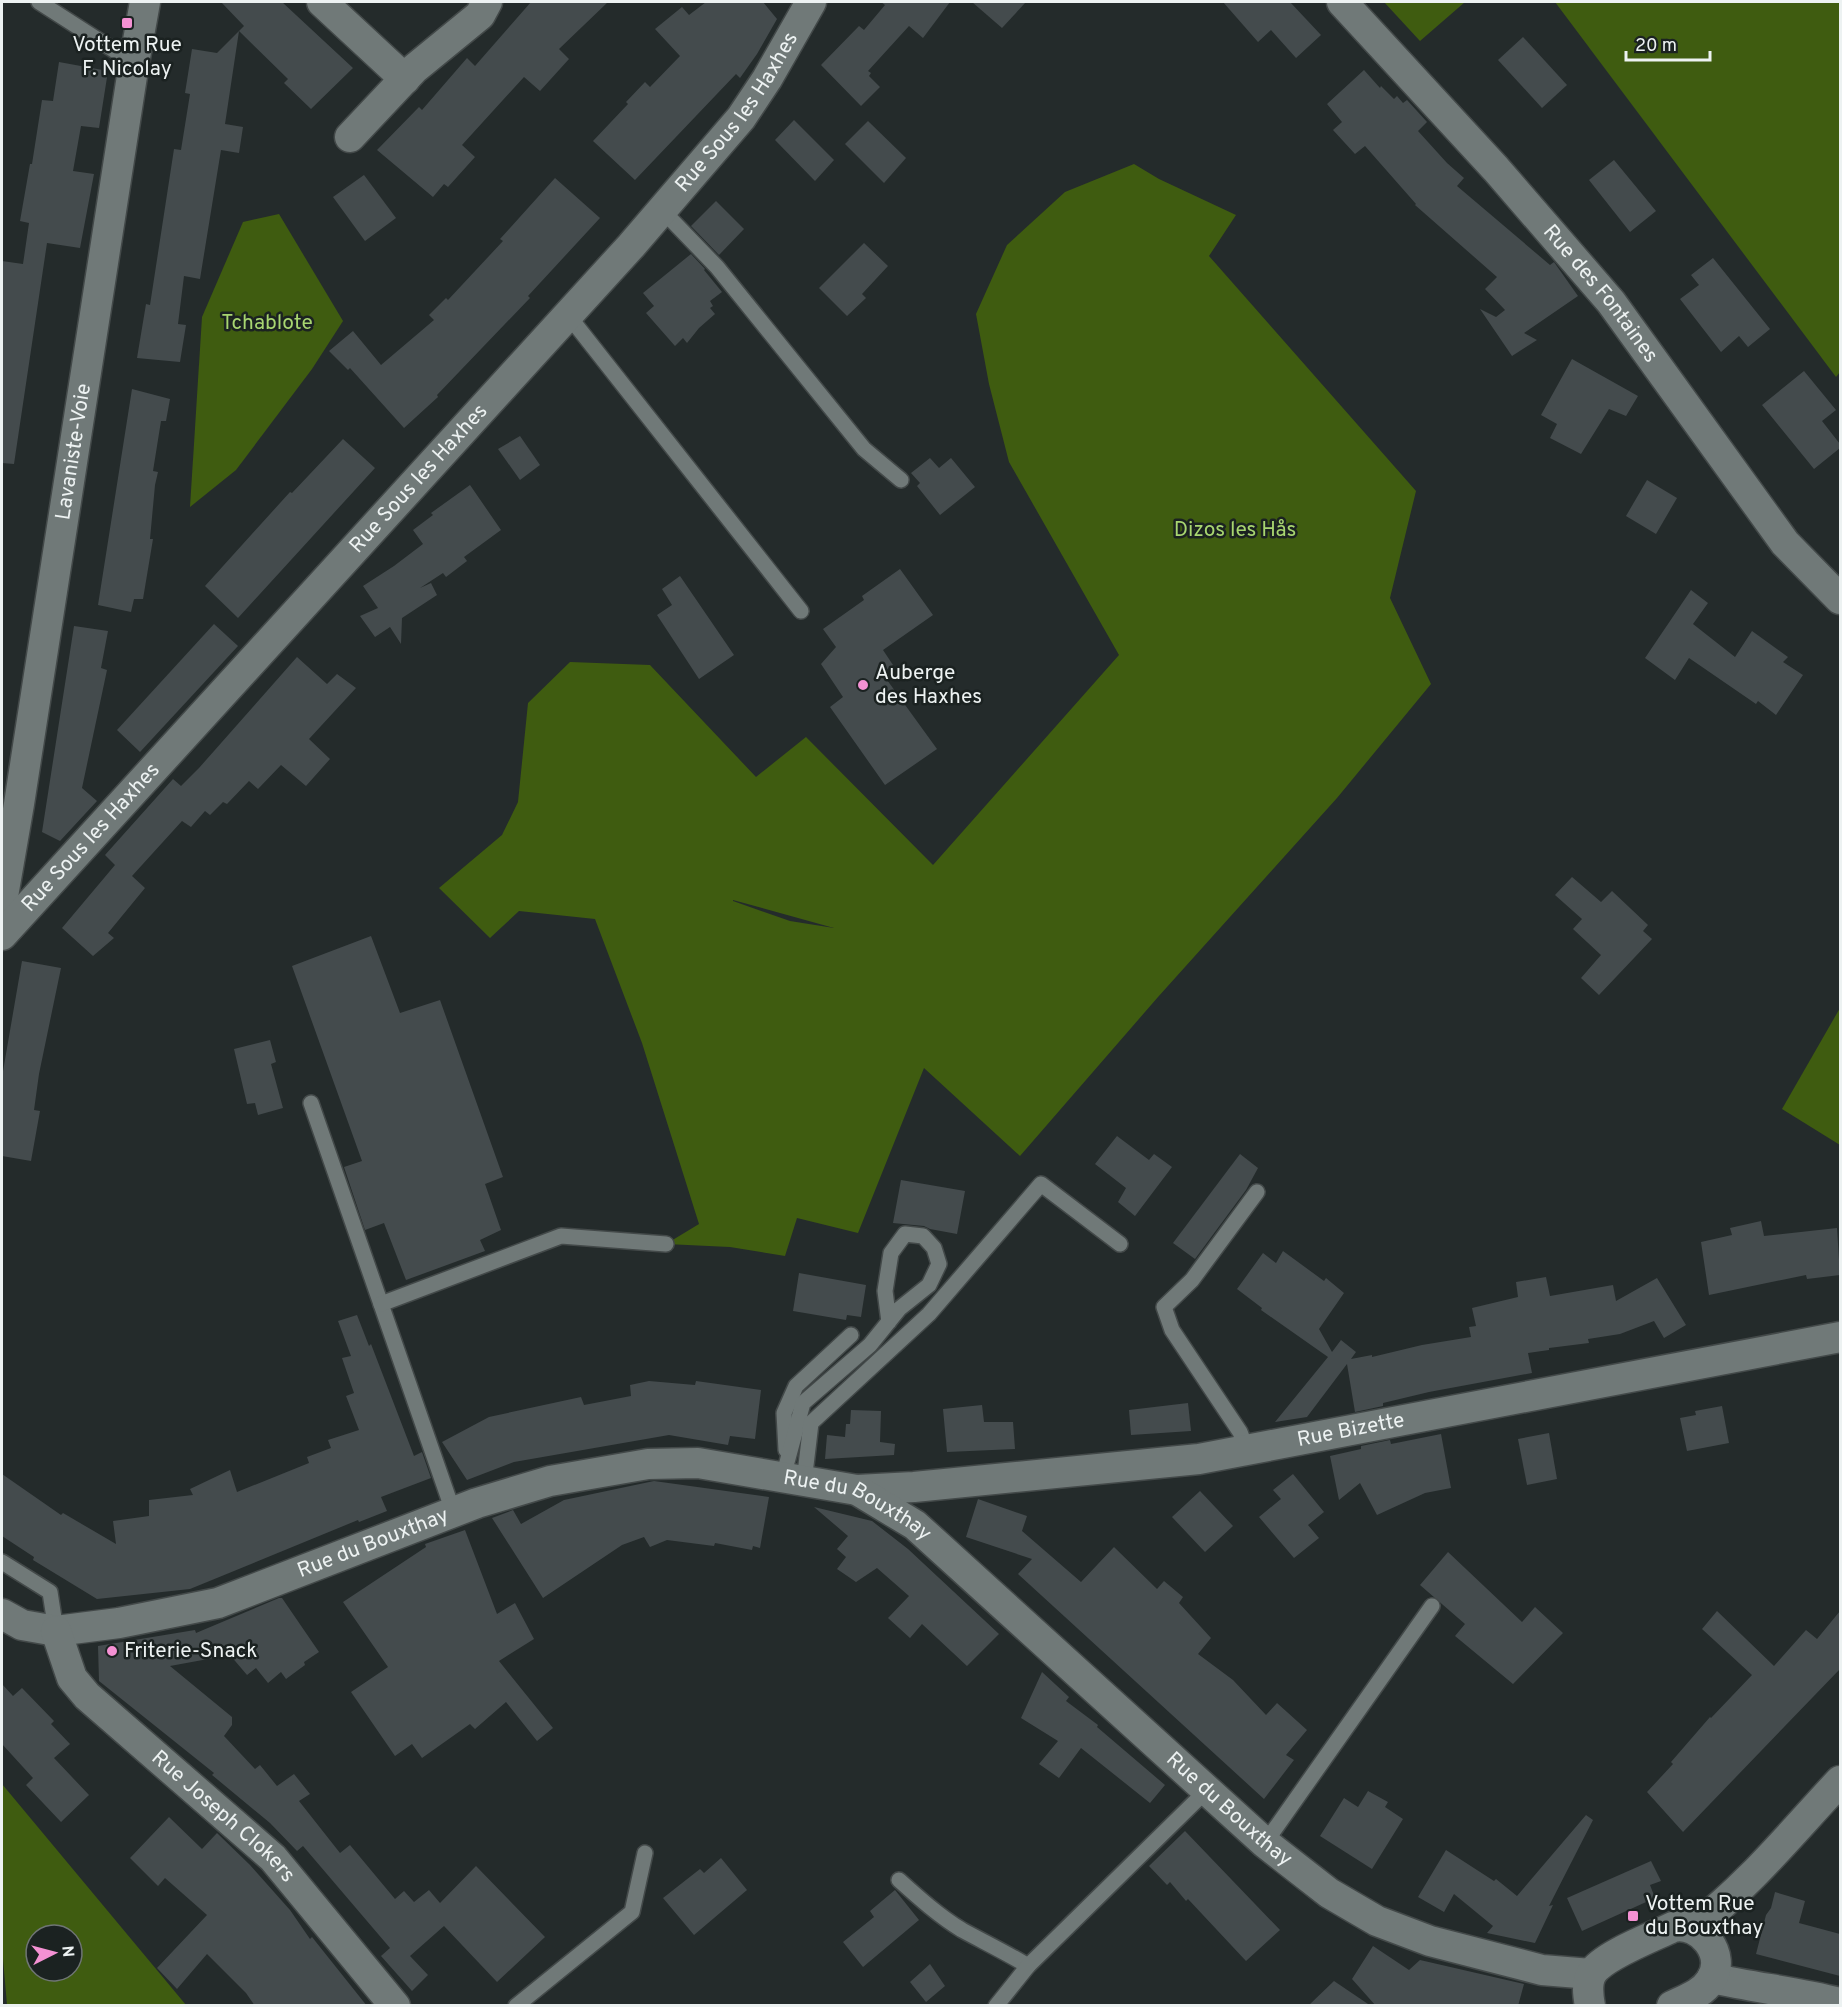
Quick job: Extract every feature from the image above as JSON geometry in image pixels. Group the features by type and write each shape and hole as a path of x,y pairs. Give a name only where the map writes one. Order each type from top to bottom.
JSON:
{"street":[{"name":"Lavaniste-Voie","path":"2,902 10,806 145,2"},
{"path":"322,2 405,79"},
{"path":"350,137 414,69 480,15 487,2"},
{"name":"Rue Sous les Haxhes","path":"2,935 662,210 741,118 767,79 811,2"},
{"name":"Rue des Fontaines","path":"1342,2 1496,169 1611,302 1785,543 1840,599"},
{"name":"Rue Bizette","path":"857,1490 914,1487 1200,1459 1840,1337"},
{"name":"Rue du Bouxthay","path":"2,1614 22,1625 56,1631 119,1623 218,1603 453,1511 550,1481 648,1464 698,1463 791,1474 857,1490 915,1526 1264,1843 1329,1893 1377,1921 1430,1941 1542,1970 1591,1974"},
{"name":"Rue Joseph Clokers","path":"56,1631 72,1678 87,1696 273,1858 394,2006"},
{"path":"1693,1928 1738,1889 1840,1781"},
{"path":"1590,2006 1587,1990 1591,1974 1604,1961 1673,1927 1683,1925 1693,1928 1705,1937 1713,1949 1715,1964 1712,1978 1700,1993 1672,2006"},
{"path":"1712,1978 1756,1988 1810,1995 1840,2003"}],"lane":[{"path":"39,2 134,63"},
{"path":"662,210 717,267 864,449 901,480"},
{"path":"568,315 801,611"},
{"path":"311,1102 453,1511"},
{"path":"791,1474 811,1423 929,1314 1041,1184 1120,1244"},
{"path":"1247,1450 1240,1432 1173,1330 1164,1307 1192,1280 1257,1192"},
{"path":"791,1474 803,1403 870,1345 889,1322 899,1309 929,1285 939,1264 934,1248 923,1236 905,1234 891,1254 885,1291 889,1322"},
{"path":"381,1304 561,1236 666,1244"},
{"path":"791,1474 784,1413 796,1386 851,1335"},
{"path":"2,1562 50,1592 56,1631"},
{"path":"1264,1843 1431,1606"},
{"path":"996,2006 1028,1966 1206,1791"},
{"path":"516,2006 632,1912 645,1853"},
{"path":"899,1880 931,1909 962,1930 994,1945 1028,1966"}],"green space":[{"path":"1384,2 1465,2 1420,41"},
{"path":"1555,2 1840,2 1840,372 1836,377"},
{"name":"Dizos les Hås","path":"1134,164 1159,179 1236,215 1209,256 1416,491 1390,598 1431,684 1337,798 1158,997 1020,1156 924,1068 858,1233 797,1218 785,1256 730,1247 666,1244 699,1224 642,1043 595,919 519,911 490,938 439,888 502,835 518,802 528,703 570,662 650,665 756,777 806,737 933,865 1119,655 1009,462 989,384 976,314 1007,245 1065,192","holes":["733,900 834,928 790,921"]},
{"name":"Tchablote","path":"279,214 343,321 312,369 236,470 190,507 202,317 243,222"},
{"path":"1840,1008 1840,1145 1782,1109"},
{"path":"2,1784 186,2005 7,2005 2,1947"}],"building":[{"path":"221,2 282,2 353,68 311,109 284,83 288,79 239,31 244,26"},
{"path":"531,2 608,2 559,49 569,59 540,91 524,77 462,145 475,157 448,187 444,184 433,197 377,150 419,107 422,110 467,58 475,66"},
{"path":"706,2 763,2 777,19 740,78 736,74 635,180 593,141 645,82 650,87 680,56 655,29 682,7 689,15"},
{"path":"881,2 950,2 923,38 909,26 868,71 871,73 869,76 880,87 861,106 821,65 859,26 864,30 885,5"},
{"path":"972,2 1026,2 1002,28"},
{"path":"1223,2 1290,2 1321,35 1296,58 1271,30 1258,42"},
{"path":"239,31 225,124 243,127 239,153 221,150 200,279 184,276 178,324 186,325 180,362 137,358 146,304 150,305 174,149 181,150 190,94 185,93 192,49 217,53"},
{"path":"1523,37 1567,85 1542,108 1498,60"},
{"path":"59,62 108,71 99,128 81,126 73,171 94,174 80,248 47,243 14,464 2,463 2,261 23,264 29,223 20,221 30,164 32,164 42,100 53,101"},
{"path":"1364,70 1380,88 1381,86 1394,99 1397,96 1403,103 1407,100 1427,122 1418,131 1464,178 1457,186 1550,265 1554,262 1578,296 1524,333 1537,340 1512,356 1480,309 1496,317 1505,310 1485,289 1497,277 1415,205 1365,146 1355,154 1333,130 1342,122 1327,104"},
{"path":"794,120 834,160 815,181 775,140"},
{"path":"868,121 906,158 884,183 845,144"},
{"path":"1614,160 1656,211 1630,232 1589,180"},
{"path":"364,175 396,218 365,241 333,197"},
{"path":"555,178 600,218 528,296 530,298 437,395 438,397 404,428 350,368 348,370 329,351 353,331 381,365 434,320 429,315 446,298 448,300 503,241 500,239"},
{"path":"716,201 744,229 719,255 691,226"},
{"path":"864,243 888,266 862,294 866,298 847,316 819,288"},
{"path":"691,254 722,292 710,301 713,306 710,308 715,314 687,343 683,338 675,346 646,313 654,306 643,293"},
{"path":"1713,258 1770,329 1748,347 1739,336 1721,352 1680,299 1699,285 1691,275"},
{"path":"1572,359 1638,396 1626,416 1609,409 1581,454 1550,438 1557,424 1541,415"},
{"path":"1804,371 1836,410 1822,421 1840,444 1840,448 1814,469 1762,405"},
{"path":"132,389 170,399 166,421 161,421 153,471 158,472 150,539 153,539 143,599 134,599 131,612 98,605"},
{"path":"520,436 540,465 520,480 498,449"},
{"path":"343,439 375,468 238,618 205,586 290,492 292,493"},
{"path":"930,458 939,468 951,458 975,487 940,515 917,486 920,483 911,473"},
{"path":"1647,480 1677,498 1656,534 1626,516"},
{"path":"470,485 501,530 464,557 467,561 446,577 443,573 420,588 431,583 437,595 402,618 401,644 390,627 375,637 360,616 378,608 363,586 423,544 413,530 433,515 431,513"},
{"name":"Auberge des Haxhes","path":"900,569 933,615 883,650 893,665 882,673 937,749 885,785 830,707 843,697 821,664 836,647 823,629 864,600 862,596"},
{"path":"680,576 734,655 699,679 657,615 672,605 662,589"},
{"path":"1691,590 1708,603 1693,624 1735,657 1752,631 1788,657 1783,662 1803,675 1776,715 1758,701 1756,704 1689,658 1675,680 1645,658"},
{"path":"214,624 238,646 140,752 117,730"},
{"path":"74,626 108,631 101,668 107,670 82,788 97,801 60,841 42,832"},
{"path":"297,657 327,684 337,674 356,688 309,739 330,759 306,786 281,765 258,789 249,781 227,804 223,802 210,815 205,811 191,827 182,821 132,876 145,888 108,933 114,938 93,956 62,928 115,865 105,855 173,779 181,786 199,768"},
{"path":"1572,877 1601,902 1612,891 1648,925 1643,931 1652,939 1599,995 1581,978 1601,955 1573,929 1582,919 1555,895"},
{"path":"371,936 400,1013 440,1000 503,1177 485,1184 501,1230 480,1240 485,1251 406,1280 384,1223 365,1230 344,1167 362,1161 292,966"},
{"path":"22,961 61,968 39,1074 34,1110 40,1111 31,1161 2,1156 2,1077"},
{"path":"270,1040 276,1062 271,1064 283,1108 258,1115 255,1103 247,1104 234,1049"},
{"path":"1117,1136 1149,1160 1154,1154 1172,1167 1135,1216 1118,1202 1126,1188 1095,1164"},
{"path":"1240,1154 1258,1168 1246,1190 1195,1259 1173,1243"},
{"path":"901,1180 965,1191 957,1234 924,1226 893,1223"},
{"path":"1761,1221 1764,1236 1837,1228 1840,1275 1807,1279 1806,1275 1709,1295 1701,1242 1732,1235 1730,1228"},
{"path":"1283,1251 1324,1281 1326,1278 1344,1293 1319,1329 1332,1352 1341,1340 1356,1352 1351,1359 1372,1355 1372,1357 1422,1345 1471,1337 1469,1327 1476,1326 1472,1308 1518,1297 1516,1282 1546,1277 1550,1296 1613,1285 1616,1301 1657,1278 1686,1325 1664,1338 1654,1321 1620,1334 1588,1339 1589,1343 1528,1353 1532,1373 1429,1392 1355,1412 1347,1364 1307,1417 1275,1422 1328,1357 1261,1310 1262,1308 1237,1289 1263,1253 1276,1263"},
{"path":"799,1273 866,1285 861,1317 847,1315 846,1320 793,1311"},
{"path":"357,1315 369,1346 371,1344 414,1456 422,1452 431,1478 381,1497 387,1511 359,1522 358,1520 190,1589 97,1599 33,1560 34,1557 2,1536 2,1474 61,1515 63,1513 116,1544 113,1521 149,1516 149,1500 193,1495 190,1489 230,1470 237,1492 309,1463 307,1457 331,1448 328,1440 359,1430 346,1396 354,1393 342,1358 351,1356 338,1321"},
{"path":"649,1381 695,1385 696,1381 761,1390 755,1439 730,1436 728,1445 669,1435 514,1462 467,1480 442,1442 489,1417 581,1397 584,1405 631,1396 630,1385"},
{"path":"1188,1403 1191,1431 1131,1435 1129,1410"},
{"path":"982,1405 984,1422 1013,1422 1015,1449 947,1452 943,1409"},
{"path":"1722,1406 1729,1443 1687,1451 1680,1418 1696,1415 1695,1411"},
{"path":"851,1410 881,1411 880,1442 895,1444 894,1455 825,1459 827,1435 845,1437 846,1424 850,1424"},
{"path":"1549,1433 1557,1479 1527,1485 1518,1439"},
{"path":"1441,1434 1451,1488 1425,1493 1377,1515 1360,1483 1339,1500 1330,1456 1390,1440 1391,1444"},
{"path":"1293,1474 1324,1512 1308,1525 1319,1538 1294,1558 1259,1517 1281,1499 1273,1490"},
{"path":"654,1481 769,1497 760,1548 753,1546 752,1550 715,1543 714,1546 667,1540 650,1547 644,1537 622,1545 543,1598 492,1518 513,1510 521,1524 564,1500"},
{"path":"1200,1491 1233,1526 1205,1552 1172,1517"},
{"path":"978,1499 1027,1516 1022,1531 1081,1582 1114,1547 1157,1589 1164,1581 1183,1597 1179,1603 1211,1638 1198,1654 1233,1680 1266,1715 1277,1703 1307,1730 1286,1755 1294,1760 1264,1799 1018,1574 1032,1559 966,1537"},
{"path":"814,1507 872,1521 908,1549 999,1634 967,1666 922,1624 910,1638 888,1618 909,1596 877,1568 856,1582 837,1569 846,1557 837,1549 848,1536"},
{"path":"465,1530 497,1614 515,1603 534,1639 499,1661 553,1728 537,1741 506,1702 475,1729 470,1724 422,1758 412,1744 395,1756 351,1692 388,1667 343,1602 426,1547 425,1544"},
{"path":"1448,1552 1522,1622 1535,1607 1563,1633 1513,1684 1455,1636 1465,1624 1420,1585"},
{"path":"282,1598 319,1652 286,1679 281,1672 268,1683 256,1668 247,1675 230,1655 170,1666 232,1717 232,1725 224,1736 255,1769 260,1765 277,1786 294,1774 310,1794 299,1801 340,1853 350,1845 395,1899 404,1891 414,1902 429,1890 440,1903 476,1866 545,1937 497,1982 444,1926 410,1956 428,1975 412,1991 381,1956 390,1948 303,1846 297,1851 270,1823 212,1775 214,1773 99,1681 98,1646 195,1630 196,1633"},
{"path":"1717,1611 1774,1666 1806,1630 1817,1639 1840,1611 1840,1669 1683,1832 1647,1792 1673,1764 1671,1762 1710,1717 1752,1675 1702,1629"},
{"path":"1042,1672 1069,1697 1066,1701 1098,1725 1097,1727 1165,1785 1150,1803 1081,1748 1059,1778 1039,1764 1058,1741 1021,1718"},
{"path":"2,1684 13,1696 22,1688 54,1721 51,1724 70,1744 54,1758 89,1795 61,1822 26,1785 33,1778 2,1744"},
{"path":"1368,1791 1388,1802 1385,1807 1403,1819 1372,1869 1320,1836 1344,1798 1358,1807"},
{"path":"1586,1815 1593,1820 1549,1906 1553,1905 1535,1943 1487,1933 1493,1926 1454,1894 1444,1912 1418,1897 1446,1850 1494,1881 1496,1879 1517,1896"},
{"path":"169,1817 202,1849 217,1833 250,1865 290,1910 310,1939 312,1937 367,2006 255,2006 246,1993 207,1954 177,1989 157,1968 207,1915 165,1878 158,1886 130,1858"},
{"path":"1185,1831 1280,1930 1246,1961 1188,1899 1186,1901 1170,1882 1167,1885 1149,1866"},
{"path":"721,1858 747,1890 694,1935 663,1898 700,1869 704,1873"},
{"path":"1651,1861 1661,1881 1650,1885 1655,1898 1582,1931 1567,1898"},
{"path":"895,1890 919,1920 863,1967 843,1942 874,1917 870,1911"},
{"path":"1775,1892 1805,1901 1799,1923 1840,1934 1840,1976 1756,1954 1766,1915 1771,1908"},
{"path":"1373,1946 1409,1970 1420,1960 1524,1984 1518,2006 1376,2006 1352,1979"},
{"path":"930,1964 945,1986 926,2002 910,1982"},
{"path":"1334,1981 1371,2006 1308,2006"}],"place":[{"name":"Vottem Rue F. Nicolay","path":"127,23"},
{"name":"Auberge des Haxhes","path":"863,685"},
{"name":"Friterie-Snack","path":"112,1651"},
{"name":"Vottem Rue du Bouxthay","path":"1633,1916"}]}
